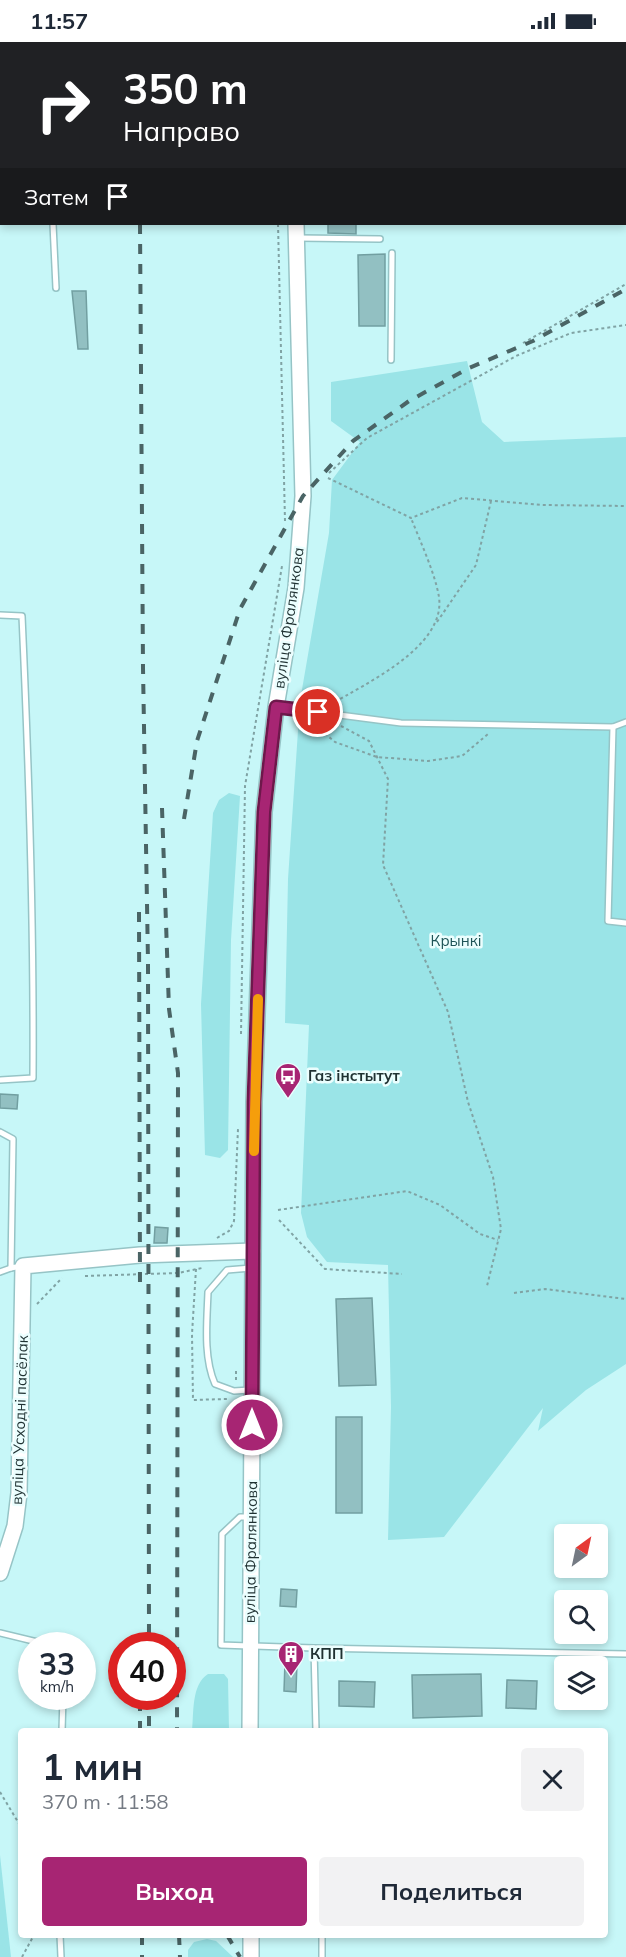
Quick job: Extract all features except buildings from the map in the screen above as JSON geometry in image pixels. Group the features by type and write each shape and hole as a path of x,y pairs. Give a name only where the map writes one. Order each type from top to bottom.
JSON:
{"main road":[{"name":"вуліца Фралянкова","path":"250,1728 254,1102 264,812 276,707 296,588 303,496 296,231"},
{"path":"17,1267 140,1255 253,1251"},
{"name":"вуліца Усходні пасёлак","path":"0,1573 15,1526 19,1492 23,1306 17,1267"},
{"path":"251,1938 251,1957"}],"lane":[{"path":"53,225 56,288"},
{"path":"296,231 381,239"},
{"path":"391,360 392,253"},
{"path":"0,615 22,616 32,823 34,973 33,1078 0,1080"},
{"path":"276,707 401,723 613,727 626,722"},
{"path":"613,727 608,921 626,923"},
{"path":"0,1132 13,1139 17,1267 0,1272"},
{"path":"252,1390 234,1390 215,1384 210,1373 207,1331 208,1292 228,1270 253,1268"},
{"path":"251,1516 240,1517 222,1534 221,1645 626,1654"},
{"path":"0,1633 18,1637"},
{"path":"314,1648 316,1728"},
{"path":"62,1728 63,1710"},
{"path":"60,1938 61,1957"},
{"path":"322,1938 322,1957"}],"path":[{"path":"523,343 626,284"},
{"path":"329,473 367,438 516,356 571,333 626,325"},
{"path":"328,478 411,518 439,597 437,623"},
{"path":"411,518 462,498 542,505 626,506"},
{"path":"318,712 402,662 437,623 476,565 491,501"},
{"path":"296,709 335,742 377,757 428,761 462,756 499,725"},
{"path":"338,724 369,741 388,779 383,865 448,1012 468,1102 493,1177 501,1229 488,1286"},
{"path":"278,1210 406,1191 440,1205 480,1234 498,1240"},
{"path":"279,1220 325,1269 402,1274"},
{"path":"77,1276 178,1273 207,1267"},
{"path":"23,1306 35,1305 63,1276 70,1276"},
{"path":"514,1293 545,1289 626,1299"},
{"path":"0,1792 18,1822"},
{"path":"22,1957 32,1938"}],"green space":[{"name":"Крынкі","path":"467,361 482,422 504,442 626,437 626,1364 586,1390 538,1431 543,1408 444,1537 388,1540 391,1407 388,1265 327,1262 307,1237 301,1213 309,1025 285,1023 288,879 300,701 329,533 332,480 360,442 331,421 331,382"},
{"path":"229,793 240,796 231,940 228,1150 220,1158 205,1155 201,1004 213,813 219,800"},
{"path":"208,1674 224,1674 228,1679 229,1728 192,1728 196,1692"},
{"path":"0,1855 11,1957 0,1957"},
{"path":"207,1939 216,1941 233,1957 188,1957 188,1950 194,1942"}],"railway":[{"path":"140,225 143,668 148,962 149,1632"},
{"path":"184,819 197,741 240,609 303,496 353,441 409,401 469,368 533,341 626,289"},
{"path":"162,808 169,1009 178,1073 177,1728"},
{"path":"139,912 140,1287"},
{"path":"140,1710 140,1728"},
{"path":"149,1710 149,1728"},
{"path":"142,1938 142,1957"},
{"path":"179,1938 180,1957"},
{"path":"229,1938 240,1957"}],"slow traffic":[{"path":"254,1151 258,999"}],"place":[{"name":"Газ інстытут","path":"288,1099"},
{"name":"КПП","path":"291,1677"}],"route":[{"path":"252,1425 254,1102 264,812 276,707 318,712"}]}
